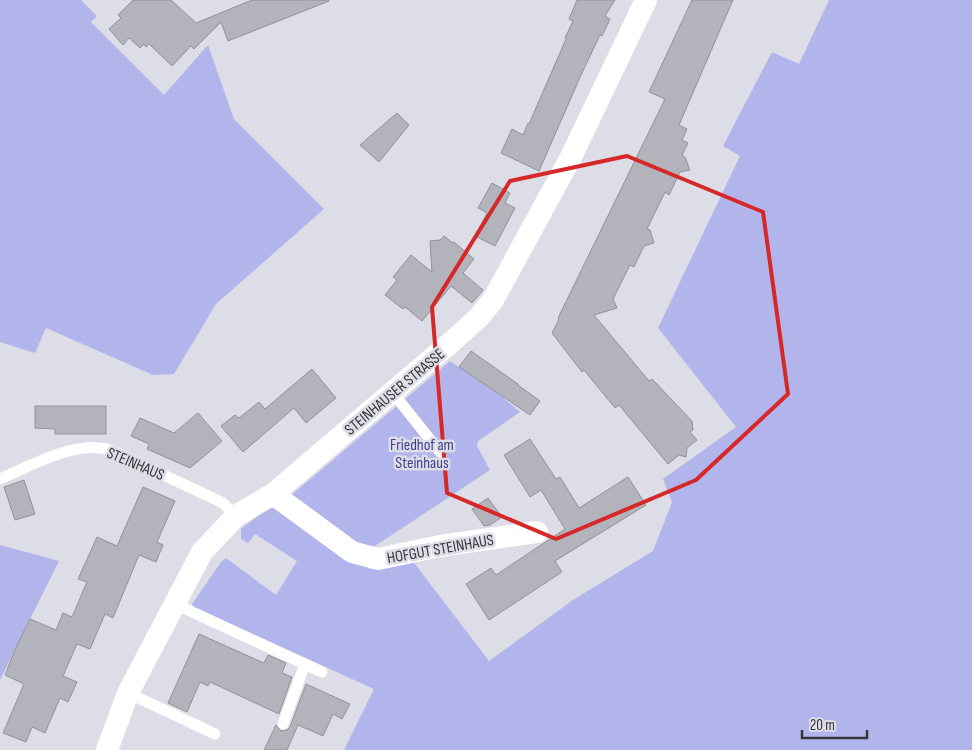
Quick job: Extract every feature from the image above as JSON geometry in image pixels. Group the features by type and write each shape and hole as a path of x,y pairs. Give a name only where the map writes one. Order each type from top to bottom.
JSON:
{"street":[{"name":"STEINHAUSER STRASSE","path":"107,750 128,693 202,552 236,516 273,494 456,338 479,318 492,300 571,157 646,0"},
{"name":"HOFGUT STEINHAUS","path":"273,494 352,552 378,559 440,546 537,532"}],"lane":[{"path":"392,393 440,452"},
{"name":"STEINHAUS","path":"0,479 56,455 80,448 100,448 115,452 223,503 236,516"},
{"path":"175,604 322,672"},
{"path":"283,724 305,664"},
{"path":"128,693 215,734"}],"highlighted area":[{"path":"627,156 763,212 788,394 696,480 556,539 447,493 432,307 510,181"}],"green space":[{"path":"0,0 81,0 97,16 91,22 164,95 208,45 234,119 324,209 216,304 174,374 153,375 46,328 35,353 0,342"},
{"path":"829,0 972,0 972,750 344,750 374,689 195,608 192,604 221,562 226,558 276,595 297,561 255,534 248,543 241,539 241,529 268,508 276,508 370,569 412,560 489,661 573,600 653,551 672,502 663,479 736,427 658,328 740,156 723,146 772,52 799,64"},
{"name":"Friedhof am Steinhaus","path":"450,361 500,395 520,412 478,441 477,446 490,470 369,550 289,497"},
{"path":"0,545 59,561 0,680"}],"building":[{"path":"133,0 171,0 196,23 252,0 329,1 228,41 221,22 194,49 191,46 172,66 149,44 146,47 144,44 140,48 129,38 123,45 109,29 121,18 118,15"},
{"path":"577,0 615,0 605,16 610,19 602,36 600,35 581,75 539,171 501,153 512,129 523,135 529,124 573,21 569,19"},
{"path":"692,0 733,0 679,125 687,129 682,140 688,143 682,155 685,157 690,170 680,172 669,195 665,192 647,229 650,230 654,243 644,246 634,267 630,265 613,299 617,308 594,315 649,381 652,379 692,421 693,430 690,432 697,440 687,448 686,457 679,455 668,464 619,405 615,408 584,370 582,372 552,333 665,99 649,92"},
{"path":"397,113 409,125 379,162 360,145"},
{"path":"492,183 510,193 505,203 515,208 495,246 475,236 487,213 478,208"},
{"path":"444,236 474,259 463,273 483,290 472,303 451,286 422,321 405,307 403,309 385,295 397,280 393,277 411,255 432,272 430,241 440,240"},
{"path":"471,351 540,401 530,415 459,367"},
{"path":"312,369 336,398 306,423 294,408 243,452 221,426 235,415 239,418 259,402 265,409"},
{"path":"35,406 106,406 106,434 55,434 55,429 35,428"},
{"path":"198,413 222,441 190,468 147,449 149,444 131,436 140,418 174,433"},
{"path":"530,439 556,479 560,477 579,508 628,477 646,505 555,561 562,572 489,620 466,584 491,568 496,575 565,529 541,490 530,497 504,455"},
{"path":"24,480 35,514 15,520 4,487"},
{"path":"143,487 175,501 157,542 163,545 156,562 139,555 113,618 105,614 90,649 77,644 63,676 77,682 68,702 60,698 45,733 32,727 26,742 3,733 24,684 5,675 30,619 56,630 63,613 72,617 87,582 78,579 97,537 117,546"},
{"path":"488,498 502,517 490,525 484,526 472,509"},
{"path":"199,634 264,663 268,655 286,663 282,673 292,677 279,714 210,682 208,686 200,682 187,712 168,703"},
{"path":"306,684 350,704 342,719 333,714 323,736 298,725 287,750 264,750 276,725 281,731 287,730 290,727"}]}
